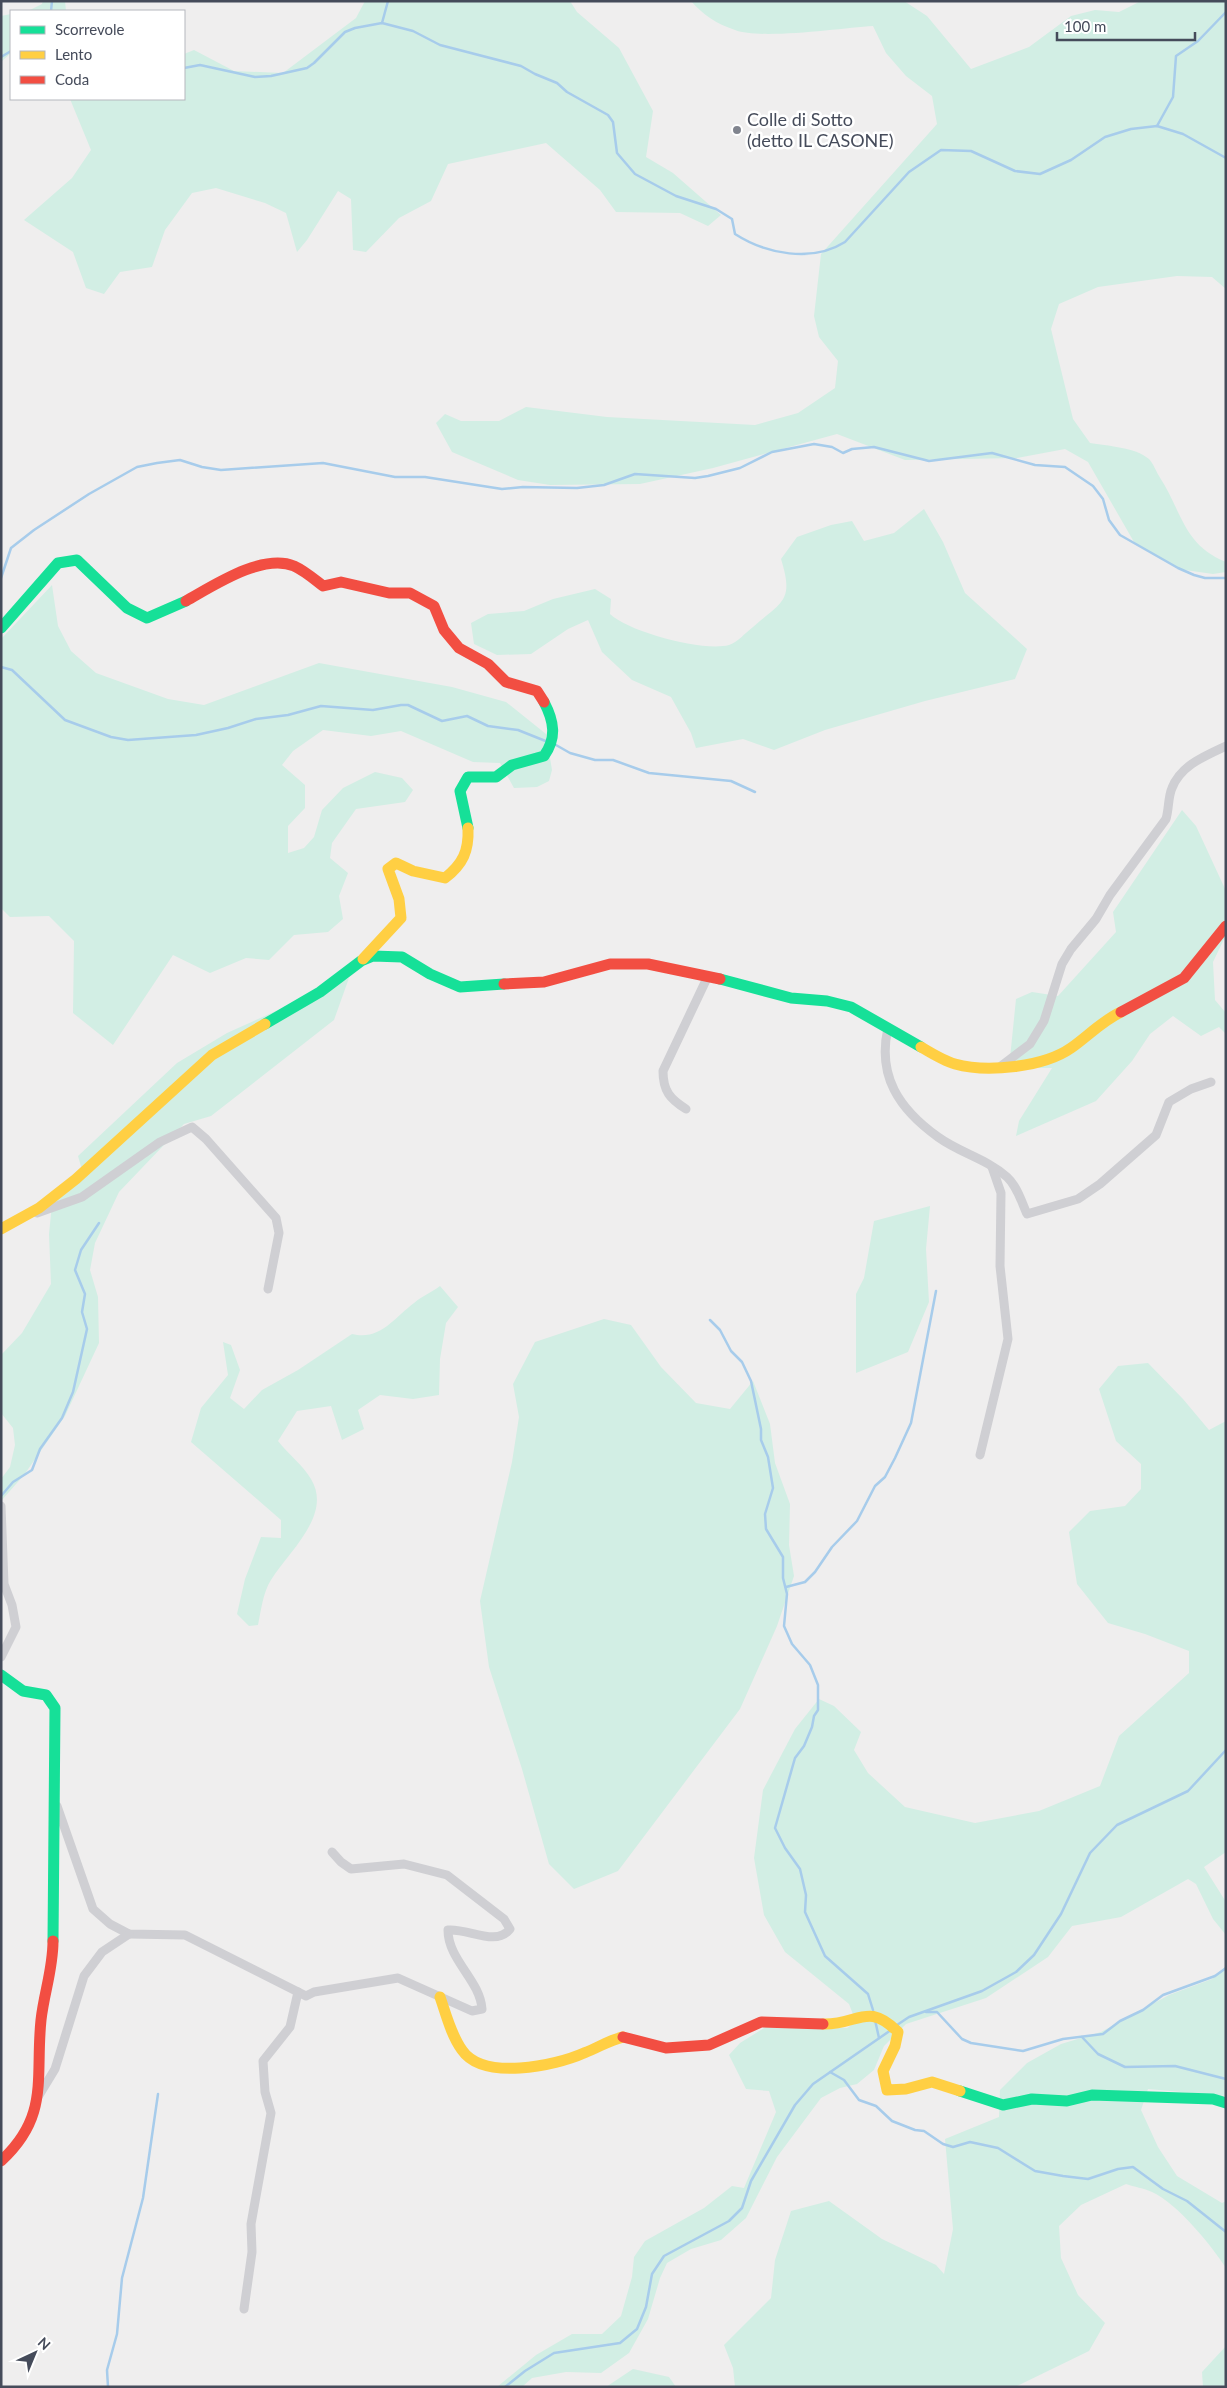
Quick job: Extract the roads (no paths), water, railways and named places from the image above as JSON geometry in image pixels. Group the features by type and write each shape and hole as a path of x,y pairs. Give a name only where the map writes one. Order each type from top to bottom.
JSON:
{"street":[{"path":"1,628 58,563 77,560 127,608 147,618 161,615 232,576 267,564 293,565 323,586 341,582 389,593 410,593 434,606 444,630 459,648 488,664 506,682 537,691 552,716 554,735 551,748 544,756 523,759 500,771 496,777 468,777 460,791 470,835 465,854 457,871 445,878 413,871 396,863 388,869 399,899 401,918 361,961 320,992 212,1055 76,1180 22,1218 1,1229"},
{"path":"998,1067 1030,1044 1044,1021 1062,964 1166,819 1170,806 1171,790 1183,770 1226,746"},
{"path":"361,961 384,955 402,957 430,974 460,987 544,982 610,964 648,964 708,976 791,998 827,1000 851,1007 954,1064 977,1068 1023,1065 1046,1060 1070,1049 1108,1019 1184,978 1203,957 1226,926"},
{"path":"686,1109 672,1100 667,1093 663,1086 663,1071 708,976"},
{"path":"888,1028 883,1048 888,1077 904,1108 938,1138 1009,1178 1027,1214 1078,1199 1100,1184 1156,1135 1169,1102 1191,1089 1211,1082"},
{"path":"22,1218 82,1197 160,1142 192,1127 206,1139 276,1218 279,1234 268,1289"},
{"path":"980,1455 1008,1339 1000,1266 1001,1193 992,1167"},
{"path":"1,1506 4,1584 12,1605 16,1627 1,1657"},
{"path":"1,1675 23,1691 46,1695 55,1708 53,1963 41,2020 40,2073 32,2121 15,2148 1,2161"},
{"path":"54,1796 93,1909 110,1924 129,1934 185,1935 306,1996 314,1992 398,1978 472,2012 482,2009 481,2000 458,1962 448,1940 448,1930 458,1929 496,1938 505,1935 510,1929 504,1919 447,1875 404,1864 351,1868 340,1862 332,1852"},
{"path":"36,2101 54,2069 84,1976 102,1952 129,1934"},
{"path":"244,2309 252,2252 251,2224 271,2112 266,2092 263,2061 290,2026 298,1992"},
{"path":"440,1997 448,2021 462,2051 476,2062 495,2069 537,2066 583,2054 610,2040 626,2036 666,2048 708,2045 761,2022 837,2024 870,2014 885,2019 898,2032 896,2046 883,2071 887,2090 906,2089 932,2082 1003,2105 1032,2099 1067,2101 1092,2095 1213,2099 1226,2103"}],"waterway":[{"path":"51,10 52,1"},
{"path":"382,23 388,1"},
{"path":"1157,126 1173,97 1176,56 1198,41 1226,12"},
{"path":"185,68 200,65 255,77 271,76 307,68 345,32 355,28 382,23 413,31 440,45 521,66 557,83 567,92 608,115 613,122 617,153 635,174 676,196 716,209 732,219 735,234 747,241 761,247 789,253 804,254 818,252 832,249 845,242 909,172 941,150 971,151 1015,171 1040,174 1071,160 1105,137 1131,129 1157,126 1183,134 1226,158"},
{"path":"1,57 10,52"},
{"path":"1,578 11,548 34,530 89,494 137,467 157,463 180,460 202,467 221,470 323,463 395,477 425,477 502,489 523,487 577,488 604,485 635,474 695,478 708,476 740,468 772,452 814,444 832,447 843,453 852,449 874,447 929,461 992,453 1035,465 1065,467 1093,486 1103,499 1109,520 1120,535 1194,575 1205,578 1226,578"},
{"path":"1,667 12,670 65,720 111,737 128,740 196,735 256,719 288,715 321,706 373,710 408,705 442,721 467,716 488,726 518,730 548,742"},
{"path":"556,745 570,753 595,760 613,760 649,773 731,781 755,792"},
{"path":"1,1496 13,1482 32,1470 40,1449 62,1418 73,1392 87,1329 82,1312 85,1294 75,1270 81,1250 99,1223"},
{"path":"786,1587 805,1582 815,1572 832,1547 857,1521 875,1486 885,1477 895,1458 911,1423 936,1291"},
{"path":"710,1320 720,1330 731,1351 742,1362 751,1381 761,1429 761,1440 768,1457 773,1488 765,1514 766,1529 783,1557 783,1578 787,1594 784,1626 792,1644 810,1665 818,1685 818,1710 814,1716 812,1727 804,1746 795,1758 775,1828 785,1848 800,1869 806,1895 805,1912 825,1956 868,1994 873,2010"},
{"path":"897,2025 909,2017 982,1991 1016,1972 1034,1955 1061,1914 1090,1853 1117,1825 1188,1791 1226,1750"},
{"path":"926,2012 937,2012 962,2039 971,2043 1023,2051 1063,2039 1103,2034 1120,2021 1143,2010 1163,1995 1215,1976 1226,1968"},
{"path":"875,2020 879,2038"},
{"path":"505,2387 525,2371 554,2353 620,2343 637,2329 646,2307 652,2274 664,2256 729,2221 742,2208 751,2181 795,2105 813,2084 891,2030"},
{"path":"1082,2037 1098,2054 1125,2067 1175,2066 1226,2079"},
{"path":"830,2072 844,2080 859,2100 876,2106 892,2121 915,2130 924,2131 943,2144 953,2147 970,2142 998,2148 1035,2171 1063,2176 1088,2179 1118,2169 1133,2167 1163,2189 1187,2201 1226,2232"},
{"path":"108,2387 107,2370 117,2334 122,2278 143,2198 158,2094"}],"place":[{"name":"Colle di Sotto (detto IL CASONE)","path":"737,130"}]}
